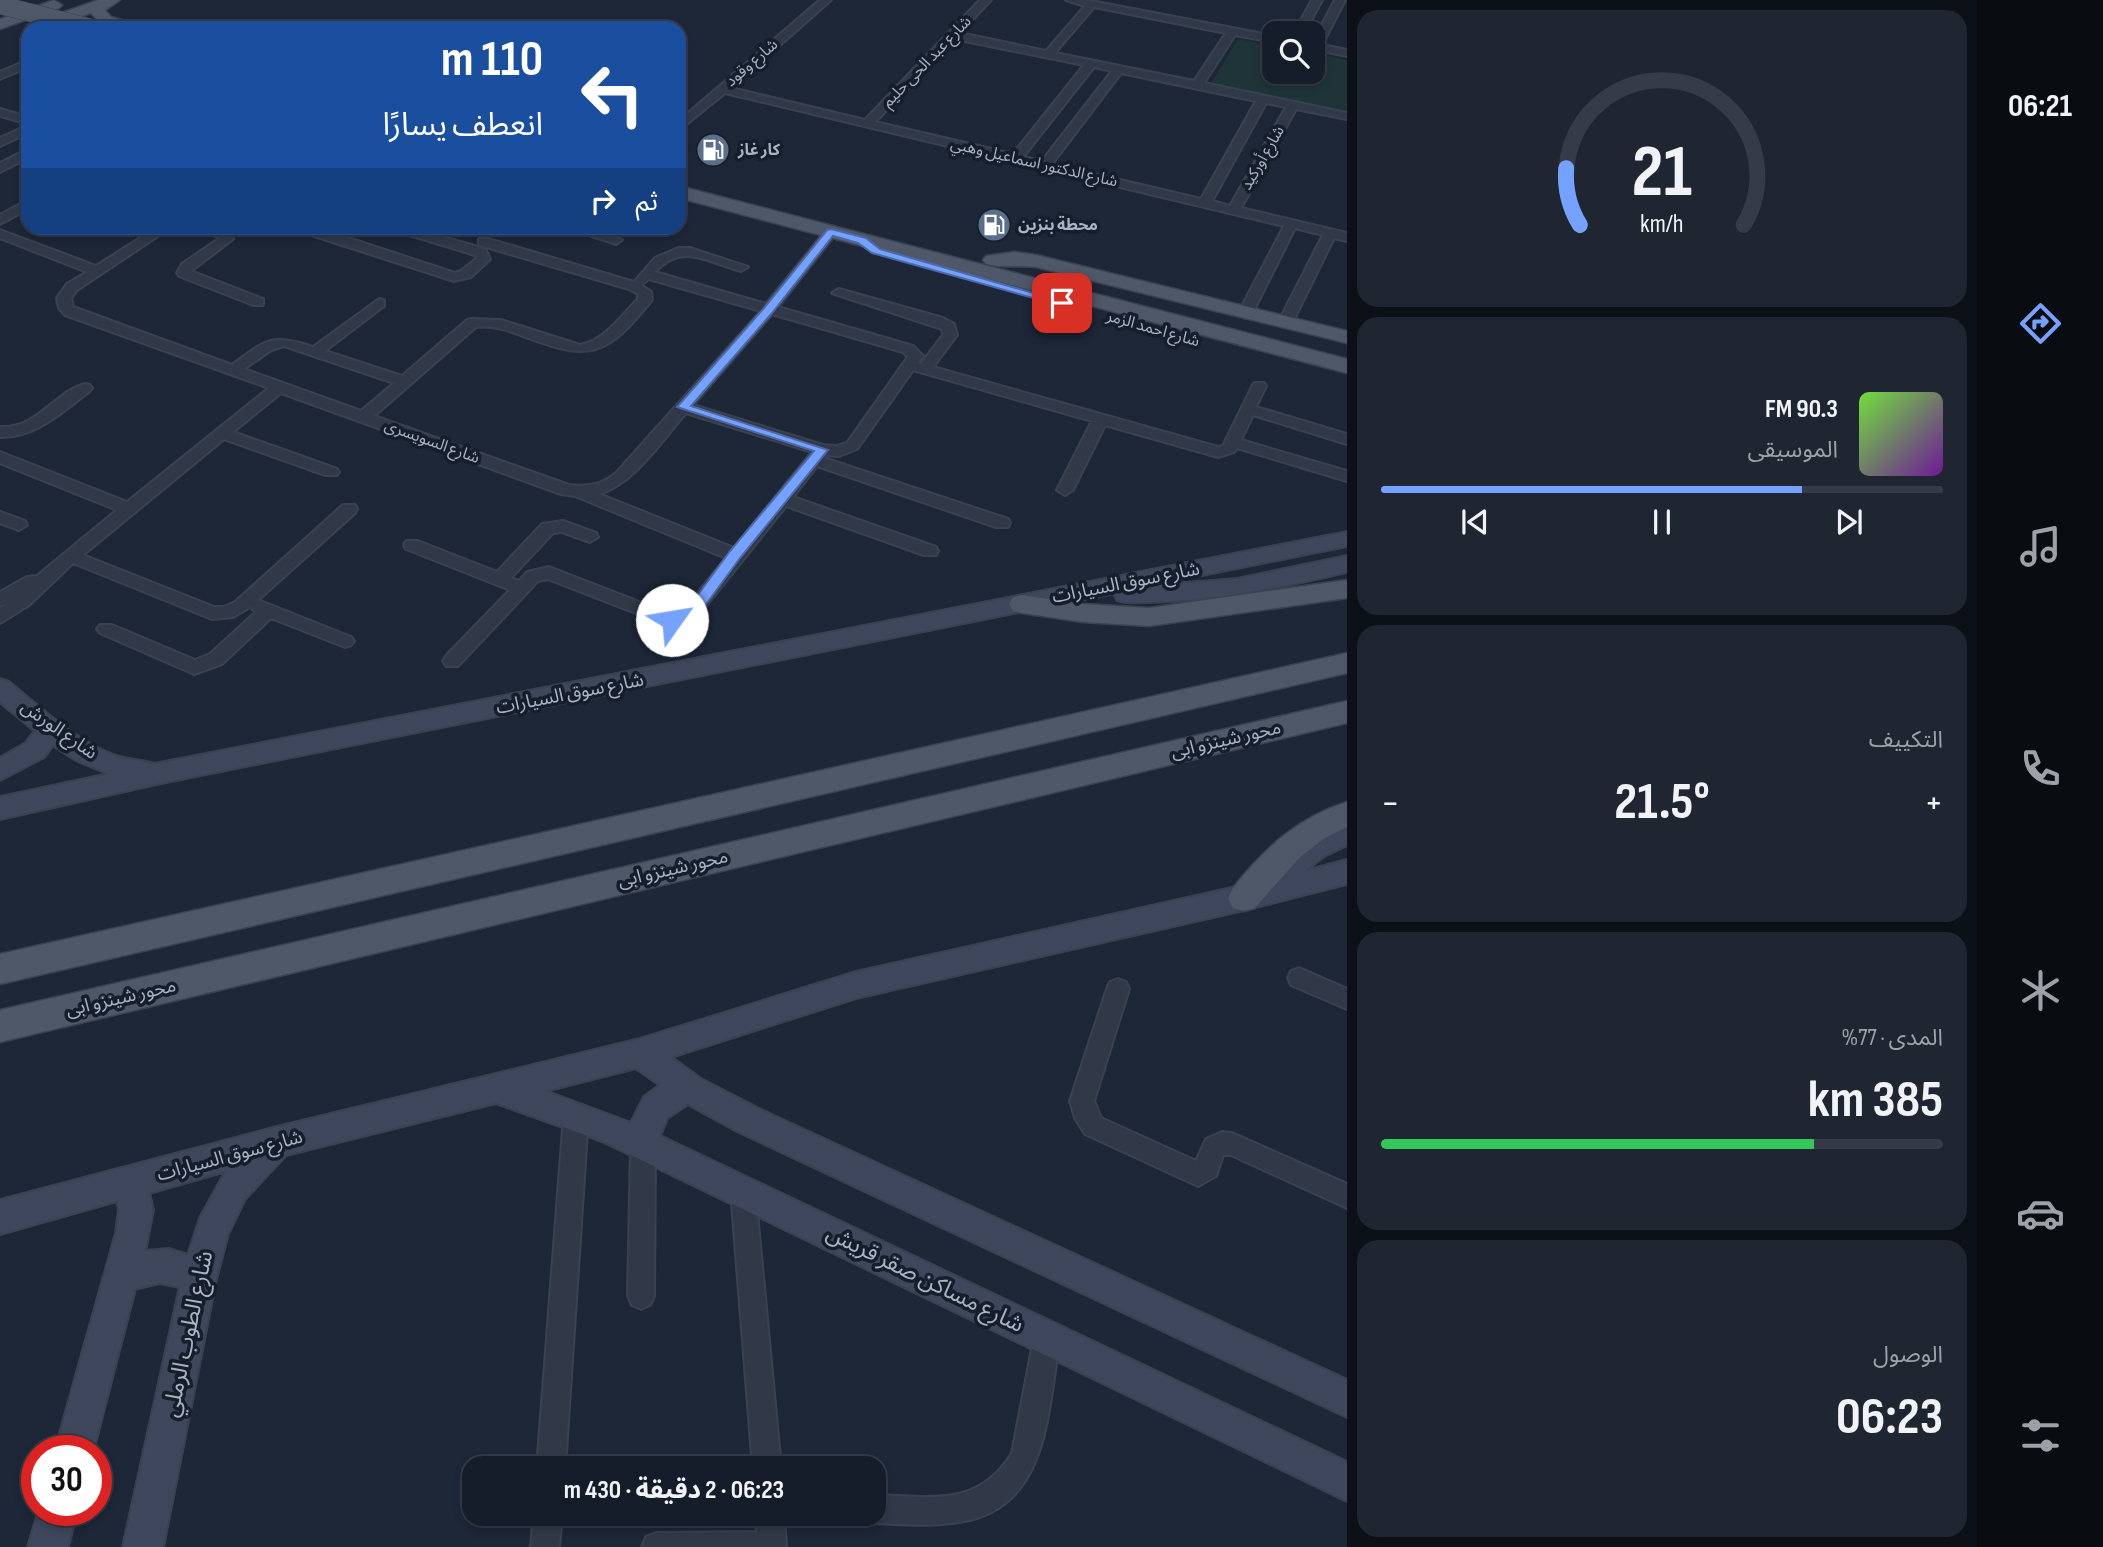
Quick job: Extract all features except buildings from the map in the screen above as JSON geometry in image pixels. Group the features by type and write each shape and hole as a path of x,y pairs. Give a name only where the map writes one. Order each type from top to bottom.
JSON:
{"main road":[{"path":"0,6 10,0"},
{"path":"25,0 57,0"},
{"path":"0,24 67,0"},
{"path":"105,3 97,11 101,17 113,21"},
{"path":"62,21 105,3"},
{"path":"0,6 63,21"},
{"path":"0,15 24,21"},
{"path":"0,40 21,36"},
{"name":"شارع احمد الزمر","path":"686,180 993,260 1014,258 1036,261 1347,337"},
{"name":"شارع احمد الزمر","path":"686,194 831,232 862,241 876,251 1347,382"},
{"path":"862,241 1347,366"},
{"path":"993,260 1347,351"},
{"path":"1022,604 1083,613 1149,617 1347,589"},
{"path":"0,969 1347,663"},
{"name":"محور شينزو ابى","path":"0,1026 1347,712"},
{"path":"1258,895 1284,850 1303,835 1347,814"}],"street":[{"name":"شارع وقود","path":"686,121 826,0"},
{"name":"شارع عبد الحى حليم","path":"867,124 986,0"},
{"path":"1071,0 1135,12 1164,13 1262,37"},
{"path":"1135,12 1144,0"},
{"path":"1306,21 1317,0"},
{"path":"1325,27 1340,0"},
{"path":"1048,55 1092,4"},
{"path":"1197,85 1232,31"},
{"path":"952,35 1347,116"},
{"path":"1325,49 1347,53"},
{"path":"1015,159 1091,64"},
{"path":"0,76 21,66"},
{"path":"1044,166 1119,69"},
{"name":"شارع الدكتور اسماعيل وهبي","path":"722,89 1347,237"},
{"name":"شارع أوركيد","path":"1204,204 1263,99"},
{"name":"شارع أوركيد","path":"1233,211 1293,105"},
{"path":"0,112 21,119"},
{"path":"0,143 21,125"},
{"path":"0,168 21,157"},
{"path":"0,220 21,208"},
{"path":"1245,314 1291,224"},
{"path":"579,492 605,488 615,483 768,310 831,232"},
{"path":"1285,323 1329,233"},
{"path":"0,234 97,271"},
{"name":"شارع السويسرى","path":"153,235 67,292 64,303 70,312 579,492"},
{"path":"225,235 227,239 187,267 184,273 258,302"},
{"path":"324,235 454,277 466,274 484,259 478,246"},
{"path":"363,417 467,326 478,321 491,322 576,349 595,346 645,300 644,292 634,286 430,235"},
{"path":"478,246 492,235"},
{"path":"598,235 616,240"},
{"path":"634,286 667,253 680,250 741,267"},
{"path":"647,274 908,349 916,356 917,368"},
{"path":"452,661 536,574 549,573 667,619 677,620 691,615 735,555 818,455 852,446 917,368 950,335 949,327 938,321 839,293"},
{"path":"316,351 379,303"},
{"path":"233,371 272,344 292,342 403,381"},
{"path":"917,368 1218,452 1227,451 1259,386"},
{"path":"0,617 23,601 50,573 279,387"},
{"path":"0,432 9,434 23,431 85,388"},
{"path":"683,407 1002,523"},
{"path":"1248,409 1347,439"},
{"path":"1065,491 1100,419"},
{"path":"222,433 331,472"},
{"path":"1232,442 1347,476"},
{"path":"0,457 129,509"},
{"path":"579,492 735,555"},
{"path":"783,499 930,551"},
{"path":"71,556 212,612 227,613 246,601 349,509"},
{"path":"0,517 19,525"},
{"path":"499,580 548,528 563,527 590,537"},
{"name":"شارع سوق السيارات","path":"0,808 161,773 1347,539"},
{"path":"412,545 521,589"},
{"path":"1090,590 1149,595 1205,594 1347,564"},
{"path":"0,600 50,573"},
{"path":"246,601 345,642"},
{"path":"106,629 194,667 216,659 269,610"},
{"name":"شارع الورش","path":"0,688 78,748 117,767 161,773"},
{"path":"0,770 35,750 51,729"},
{"path":"1258,895 1281,878 1303,855 1347,834"},
{"name":"شارع سوق السيارات","path":"0,1217 276,1142 640,1053 856,985 1258,895 1347,872"},
{"path":"1299,978 1347,999"},
{"path":"1118,989 1082,1101 1087,1118 1093,1126 1198,1174 1207,1168 1214,1147 1222,1143 1231,1144 1347,1196"},
{"path":"640,1053 690,1089 748,1121 1347,1399"},
{"name":"شارع مساكن صقر قريش","path":"498,1089 576,1116 743,1191 1347,1482"},
{"path":"641,1296 643,1131 656,1106 677,1091 690,1089"},
{"path":"552,1456 576,1116"},
{"name":"شارع الطوب الرملي","path":"143,1547 198,1279 221,1208 233,1188 276,1142"},
{"path":"78,1435 135,1221 135,1199 130,1182"},
{"path":"743,1191 766,1456"},
{"path":"119,1279 148,1266 163,1264 176,1266 198,1279"},
{"path":"886,1509 975,1507 993,1499 1007,1488 1025,1457 1047,1338"},
{"path":"48,1547 54,1526"},
{"path":"545,1547 547,1526"},
{"path":"656,1547 772,1546 771,1526"}],"green space":[{"path":"1238,39 1262,44 1262,84 1325,84 1325,55 1347,60 1347,111 1211,83"}],"place":[{"name":"كار غاز","path":"713,150"},
{"name":"محطة بنزين","path":"994,225"}],"route":[{"path":"672,620 682,620 691,615 735,555 822,450 683,407 768,310 831,232 862,241 876,251 1062,303"}]}
